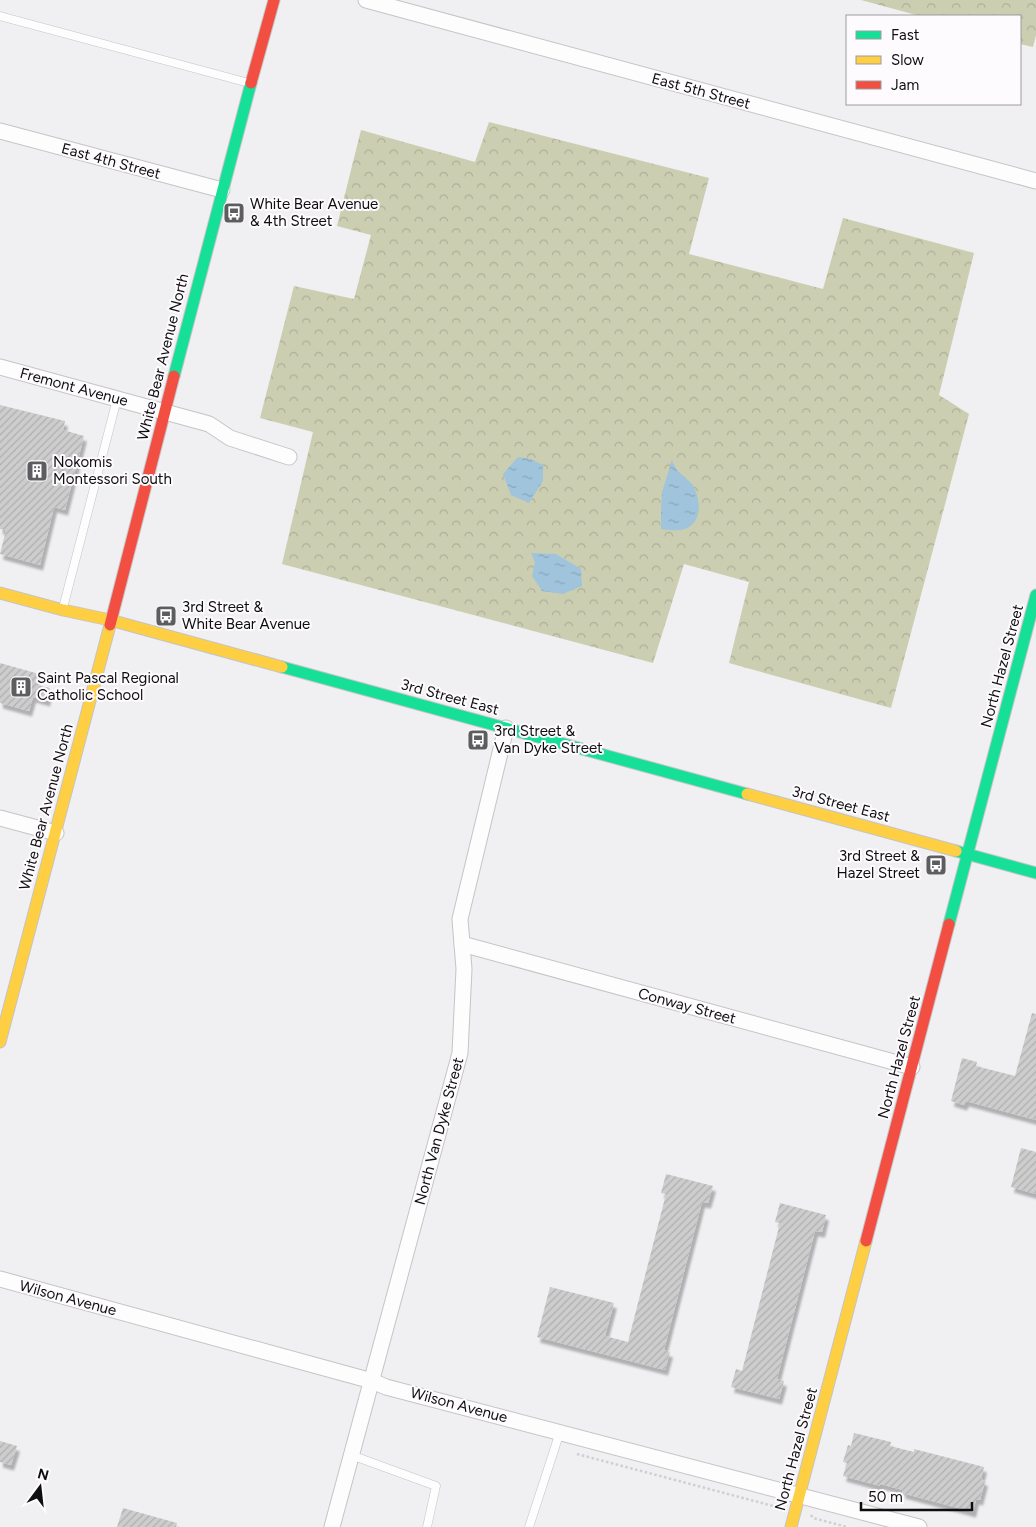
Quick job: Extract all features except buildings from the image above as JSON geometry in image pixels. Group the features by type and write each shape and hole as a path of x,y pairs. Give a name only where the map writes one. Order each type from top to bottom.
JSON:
{"street":[{"name":"White Bear Avenue North","path":"0,1042 222,190 274,0"},
{"name":"East 5th Street","path":"366,0 1036,182"},
{"name":"East 4th Street","path":"0,131 222,190"},
{"name":"Fremont Avenue","path":"0,367 209,424 230,438 289,457"},
{"name":"3rd Street East","path":"0,593 62,610 110,620 1036,873"},
{"name":"North Hazel Street","path":"791,1527 967,854 1029,647 1036,595"},
{"name":"North Van Dyke Street","path":"332,1527 460,1053 464,969 460,919 506,728"},
{"path":"0,818 56,833"},
{"name":"Conway Street","path":"462,944 912,1067"},
{"name":"Wilson Avenue","path":"0,1279 372,1381 386,1387 919,1527"}],"lane":[{"path":"0,16 251,83"},
{"path":"62,610 117,399"},
{"path":"529,1527 560,1432"},
{"path":"351,1455 436,1486 427,1527"}],"path":[{"path":"811,1514 813,1518 847,1527"}],"green space":[{"path":"861,0 1036,0 1036,35 1033,47 1021,44 1021,15 916,15"},
{"path":"489,122 709,178 689,254 823,289 843,218 974,253 939,395 969,414 891,708 729,663 749,582 684,564 653,663 282,564 313,432 260,418 294,286 354,299 371,235 337,226 361,130 475,162"}],"water":[{"path":"518,457 531,459 543,465 543,481 529,503 511,495 503,474"},
{"path":"672,460 677,470 692,484 697,495 698,513 693,523 686,529 661,529 662,492"},
{"path":"531,553 556,554 581,569 582,586 563,594 542,591 532,576 535,562"}],"traffic: fast":[{"path":"174,376 251,83"},
{"path":"949,924 1036,595"},
{"path":"282,667 747,794"},
{"path":"956,851 1036,873"}],"traffic: slow":[{"path":"0,593 110,620 282,667"},
{"path":"0,1042 110,625"},
{"path":"747,794 956,851"},
{"path":"791,1527 866,1241"}],"traffic: jam":[{"path":"251,83 274,0"},
{"path":"110,625 174,376"},
{"path":"866,1241 949,924"}],"place":[{"name":"White Bear Avenue & 4th Street","path":"234,213"},
{"name":"Nokomis Montessori South","path":"37,471"},
{"name":"3rd Street & White Bear Avenue","path":"166,616"},
{"name":"Saint Pascal Regional Catholic School","path":"21,687"},
{"name":"3rd Street & Van Dyke Street","path":"478,740"},
{"name":"3rd Street & Hazel Street","path":"936,865"}]}
